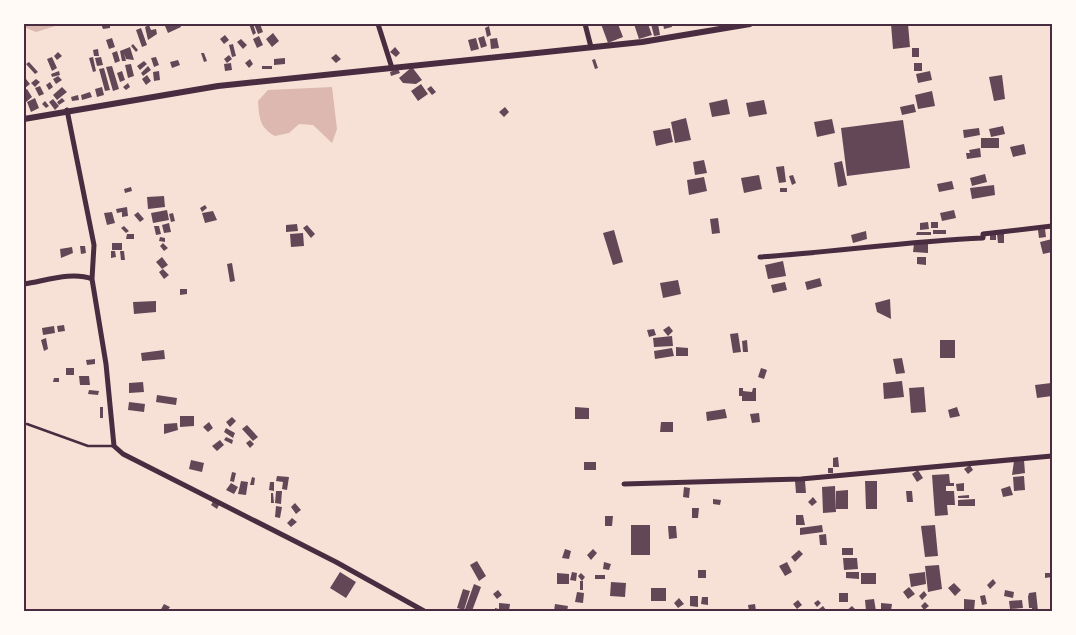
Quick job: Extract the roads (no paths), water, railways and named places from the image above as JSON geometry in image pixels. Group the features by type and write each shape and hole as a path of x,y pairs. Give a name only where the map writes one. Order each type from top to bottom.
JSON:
{"street":[{"path":"378,24 392,68"},
{"path":"585,24 591,47"},
{"path":"24,119 67,110 218,86 642,42 750,24"},
{"path":"67,110 94,245 92,279 106,364 114,446 123,454 336,562 424,611"},
{"path":"760,257 853,250 934,240 983,238 984,234 1052,226"},
{"path":"24,284 70,277 84,276 92,279"},
{"path":"624,484 801,479 1052,456"}],"lane":[{"path":"27,424 88,446 114,446"}]}
